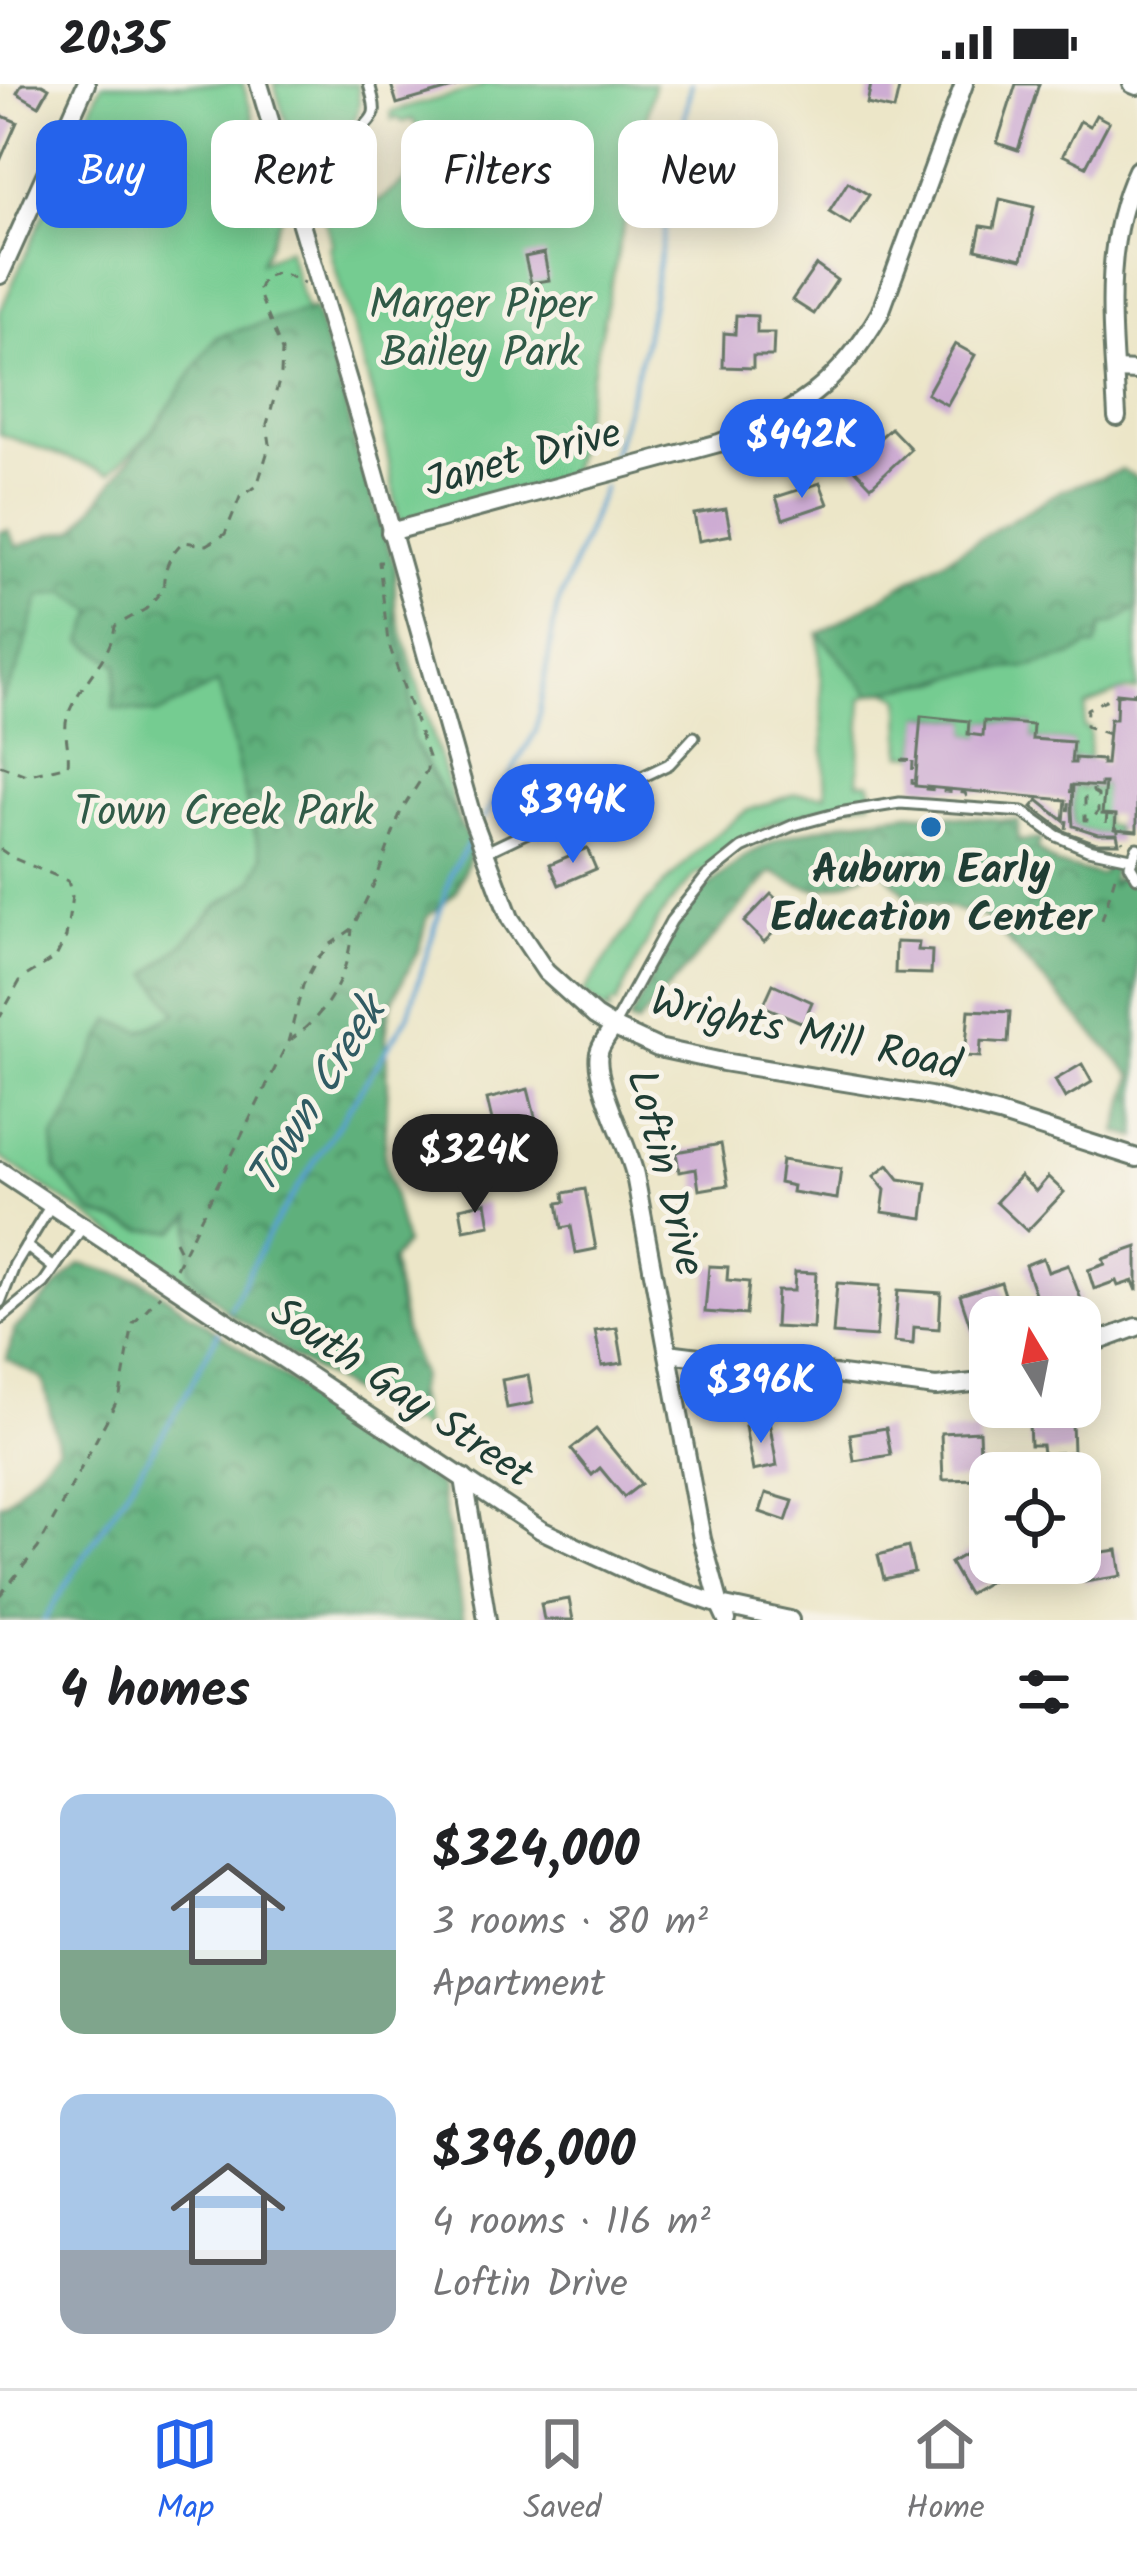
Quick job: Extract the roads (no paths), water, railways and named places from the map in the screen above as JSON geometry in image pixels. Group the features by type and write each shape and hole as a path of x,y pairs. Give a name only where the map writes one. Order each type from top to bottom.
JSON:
{"street":[{"path":"0,275 86,84"},
{"name":"Wrights Mill Road","path":"259,84 270,120"},
{"name":"Janet Drive","path":"390,532 719,443 801,404 841,370 880,313 964,84"},
{"path":"1117,417 1111,281 1117,226 1137,170"},
{"name":"Wrights Mill Road","path":"302,228 484,853 510,918 533,955 562,988 614,1028 658,1048 930,1096 1137,1158"},
{"path":"1114,370 1137,370"},
{"name":"Loftin Drive","path":"614,1028 598,1052 601,1078 630,1154 702,1539 723,1613"},
{"name":"South Gay Street","path":"0,1171 541,1530 723,1613 790,1620"},
{"path":"1101,1340 1137,1327"},
{"path":"668,1353 936,1387 969,1383"},
{"path":"464,1478 487,1620"}],"lane":[{"path":"369,84 374,111 370,120"},
{"path":"484,853 669,764 694,737"},
{"path":"614,1028 671,921 706,876 742,848 794,825 900,803 1023,812 1057,836 1088,849 1134,854 1132,871 1137,877"},
{"path":"0,1302 51,1205"},
{"path":"0,1319 44,1283 83,1226"},
{"path":"26,1246 54,1268"}],"waterway":[{"name":"Town Creek","path":"611,461 643,350 691,84"},
{"name":"Town Creek","path":"484,818 536,731 557,607 604,487"},
{"name":"Town Creek","path":"230,1308 270,1231 408,1016 452,871 469,843"},
{"name":"Town Creek","path":"44,1620 177,1411 219,1331"}],"place":[{"name":"Auburn Early Education Center","path":"931,827"}],"park label":[{"name":"Marger Piper Bailey Park","path":"480,330"},
{"name":"Town Creek Park","path":"224,813"}]}
